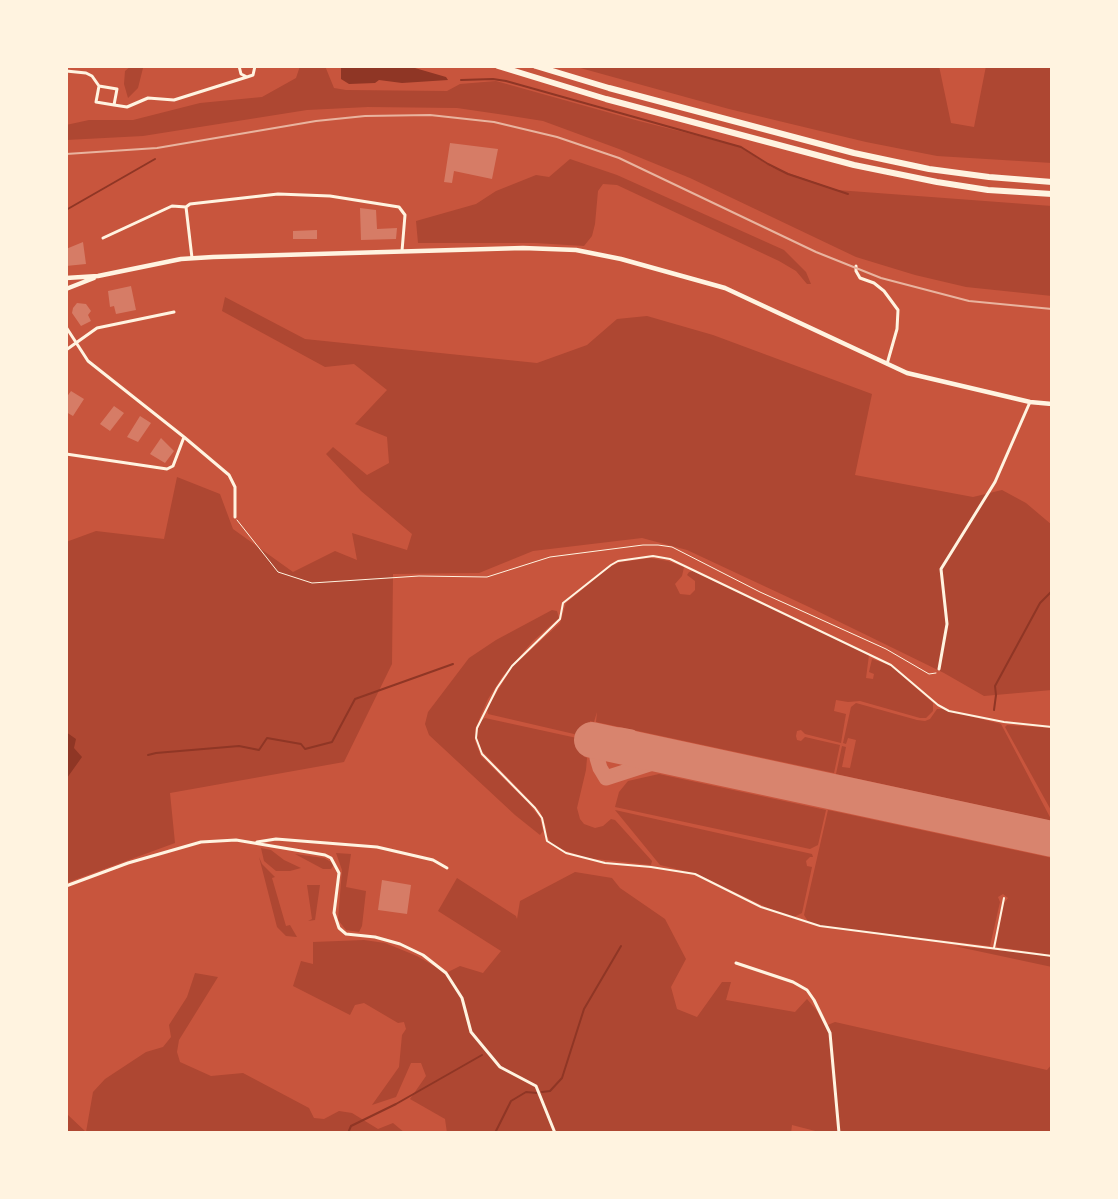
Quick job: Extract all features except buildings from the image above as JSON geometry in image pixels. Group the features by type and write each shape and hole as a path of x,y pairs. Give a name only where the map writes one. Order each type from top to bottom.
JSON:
{"highway":[{"path":"498,66 606,99 854,165 988,190 1052,194"},
{"path":"536,66 609,88 854,153 929,169 989,177 1052,182"}],"street":[{"path":"239,66 240,74 247,77"},
{"path":"99,86 96,102 127,106 148,98 174,100 253,75 255,66"},
{"path":"66,71 86,73 92,76 99,86 117,89 114,105"},
{"path":"103,238 172,206 186,207 198,202 278,194 330,196 399,207 405,215 402,251"},
{"path":"186,207 192,258"},
{"path":"66,278 98,276 192,258 549,248 600,254 725,288 886,364 922,377 1030,402 1052,404"},
{"path":"856,266 856,271 860,278 874,283 884,291 898,310 897,329 886,364"},
{"path":"66,289 98,276"},
{"path":"66,350 98,328 174,312"},
{"path":"66,326 88,361 229,475 234,487 235,518"},
{"path":"939,669 947,624 941,569 995,482 1030,402"},
{"path":"66,454 167,469 173,466 184,437"},
{"path":"256,843 276,839 377,847 433,860 447,868"},
{"path":"66,886 128,863 201,842 236,840 331,858 336,863 339,873 334,913 339,928 346,934 375,937 400,944 423,955 446,973 462,998 471,1032 500,1067 536,1086 555,1133"},
{"path":"736,963 793,982 807,990 814,1000 830,1033 839,1133"}],"lane":[{"path":"1052,727 1004,722 949,711 938,705 891,665 670,559 653,556 618,561 610,565 563,603 560,619 512,666 482,715 476,738 482,754 535,808 542,818 547,841 566,853 605,862 695,874 761,907 820,926 1052,956"},
{"path":"994,948 1004,898"}],"shaded area":[{"path":"131,66 148,66 143,68 138,88 128,98 124,84 125,71"},
{"path":"300,66 325,66 334,88 346,90 447,91 460,84 496,81 639,121 739,146 771,167 837,190 1052,206 1052,296 966,287 915,275 856,257 690,178 543,121 457,108 368,107 307,110 143,136 66,140 66,125 89,120 133,120 200,103 262,97 296,78"},
{"path":"341,66 408,66 446,77 448,80 402,83 379,80 375,83 349,84 341,79"},
{"path":"573,66 939,66 951,123 974,127 986,66 1052,66 1052,163 937,156 866,142 729,109"},
{"path":"570,159 617,175 784,250 806,272 811,284 807,284 796,271 779,261 617,185 603,184 598,191 592,236 584,246 535,243 418,243 416,221 476,204 496,191 536,175 549,177"},
{"path":"225,297 305,339 537,363 587,345 617,319 647,316 713,335 872,394 855,475 973,497 1002,490 1026,503 1052,525 1052,690 984,696 944,673 687,550 642,538 533,551 479,573 393,574 392,664 344,762 170,793 175,843 66,883 66,542 96,531 164,539 177,477 220,494 233,529 293,572 335,551 357,560 352,533 407,550 412,534 361,491 326,454 333,447 367,475 389,463 387,437 355,424 387,390 354,364 325,367 222,311"},
{"path":"650,558 668,561 684,567 682,576 675,584 680,594 690,595 695,590 695,581 687,575 693,571 869,655 866,678 873,679 874,674 869,672 872,659 890,665 933,703 933,711 926,718 920,718 860,701 836,700 834,711 846,714 841,743 805,734 801,730 797,731 796,736 797,740 801,741 805,737 840,745 834,773 596,722 597,712 594,722 590,721 587,737 488,714 487,708 513,666 560,623 566,603 611,566 621,562"},
{"path":"552,610 557,611 559,618 532,642 502,677 488,699 475,729 475,741 481,756 528,803 540,818 543,831 540,835 515,815 429,735 425,724 428,712 469,658 496,640"},
{"path":"856,703 917,720 925,721 930,719 937,709 942,709 1001,724 1052,821 836,774 842,746 846,747 842,767 850,768 856,740 848,738 846,744 843,743 851,707"},
{"path":"485,718 586,740 583,756 587,758 586,770 577,808 580,819 584,824 595,828 603,826 611,819 615,820 652,861 651,865 586,858 553,846 547,836 540,811 481,750 477,739 478,729 481,721"},
{"path":"1007,725 1052,728 1052,812 1005,727"},
{"path":"66,732 76,739 74,748 82,757 67,778"},
{"path":"659,774 826,810 818,845 810,849 615,807 619,792 628,781"},
{"path":"615,810 812,854 813,857 806,861 807,866 812,867 802,913 794,917 770,909 697,874 660,865"},
{"path":"828,810 1052,858 1052,955 997,947 1004,903 1008,898 1003,894 998,897 1000,902 990,946 820,926 809,923 804,915"},
{"path":"261,848 271,850 284,860 301,868 290,871 276,871 264,861"},
{"path":"336,853 351,854 346,887 366,891 362,926 359,932 346,930 338,920 342,870"},
{"path":"295,854 324,858 333,863 333,866 331,869 323,869"},
{"path":"259,857 262,864 275,877 272,878 286,926 290,925 297,937 286,936 277,927"},
{"path":"575,872 612,878 620,888 665,919 686,959 671,987 677,1009 697,1017 722,982 731,982 726,1000 795,1012 807,999 817,1011 825,1026 835,1022 1047,1070 1052,1064 1052,1133 823,1133 792,1125 791,1133 447,1133 445,1119 410,1099 426,1076 421,1063 411,1063 396,1097 372,1105 399,1067 402,1035 406,1029 404,1022 398,1023 364,1003 355,1005 350,1015 293,986 301,961 313,964 313,942 364,940 385,943 417,956 446,973 460,966 483,973 501,951 438,911 457,878 516,916 517,919 520,901"},
{"path":"307,885 320,885 315,920 308,921 312,919"},
{"path":"954,946 1052,957 1052,967"},
{"path":"195,973 218,977 179,1040 177,1052 180,1062 211,1076 243,1073 309,1108 314,1118 324,1119 339,1111 352,1113 378,1129 393,1123 405,1133 66,1133 66,1107 68,1115 86,1132 93,1092 105,1079 146,1052 163,1047 171,1037 169,1025 187,997"}],"waterway":[{"path":"461,80 493,79 506,81 741,147 788,174 848,194"},
{"path":"66,210 155,159"},
{"path":"994,710 995,686 1040,603 1052,591"},
{"path":"148,755 239,746 259,750 267,738 301,744 305,749 332,742 355,699 453,664"},
{"path":"542,1092 550,1091 562,1078 584,1009 621,946"},
{"path":"348,1133 351,1126 396,1104 482,1055"},
{"path":"495,1133 511,1101 526,1092 537,1093"}],"taxiway":[{"path":"643,751 640,744 631,737 613,736 599,749 597,758 606,778 671,757"}],"runway":[{"path":"592,740 1052,839"}],"railway":[{"path":"66,154 157,148 316,121 365,116 430,115 494,122 557,137 619,158 816,252 881,278 969,301 1052,309"}]}
